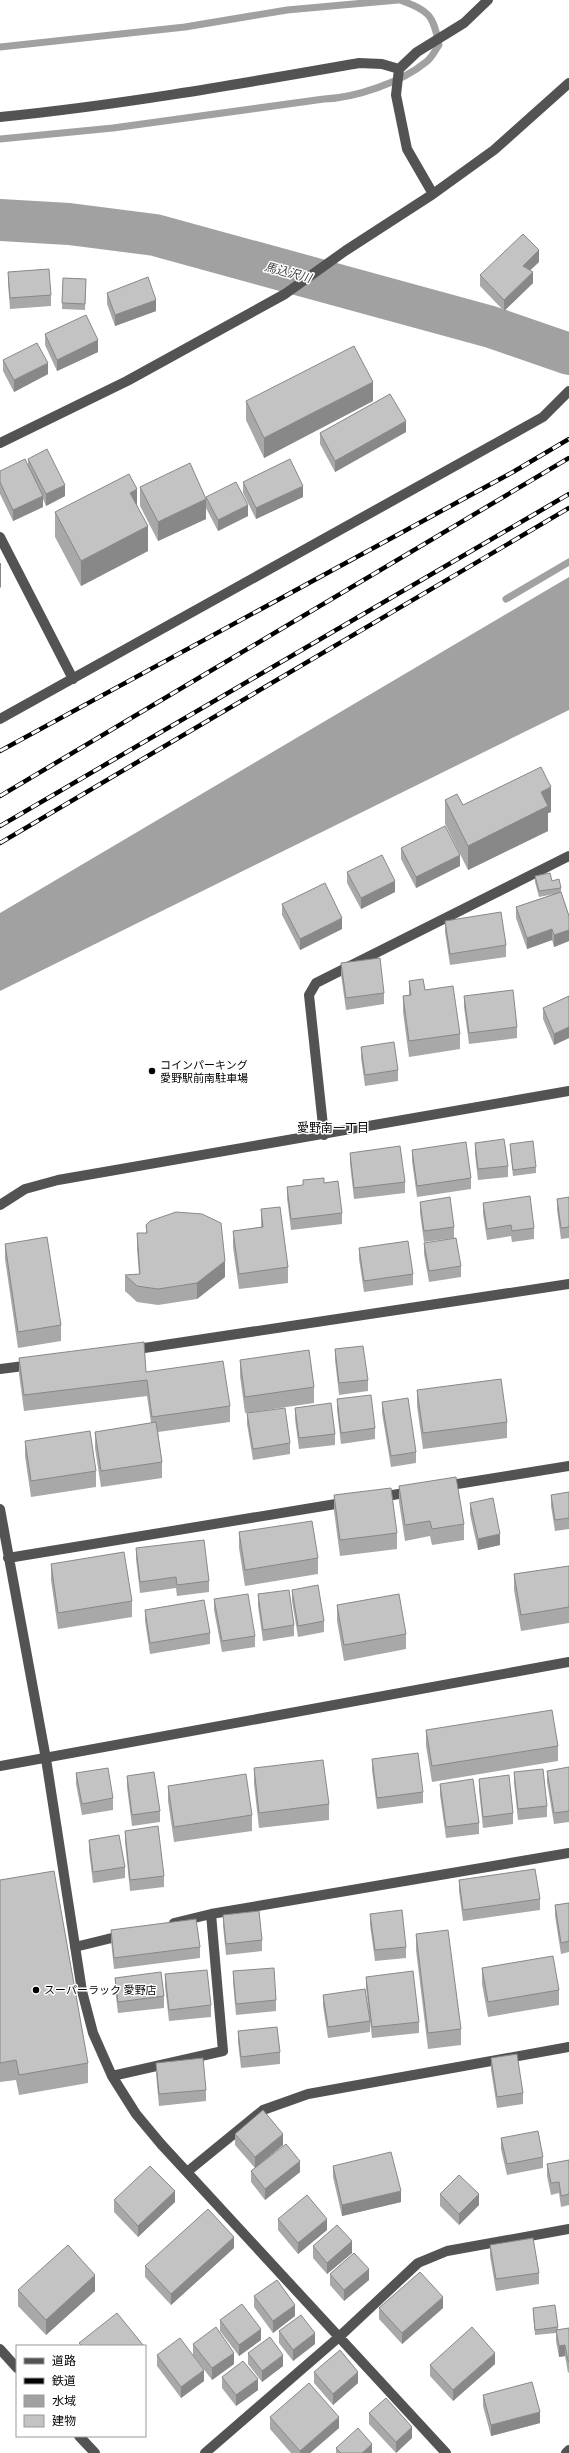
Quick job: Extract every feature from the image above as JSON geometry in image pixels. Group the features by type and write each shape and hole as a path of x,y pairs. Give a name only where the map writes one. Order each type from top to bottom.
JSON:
{"street":[{"path":"433,194 407,149 396,95 399,69 417,52 464,23 488,0"},
{"path":"0,117 63,111 181,94 359,63 382,64 399,69"},
{"path":"0,443 127,381 285,294 345,250 433,194 494,150 569,83"},
{"path":"0,719 543,417 569,391"},
{"path":"0,537 73,679"},
{"path":"324,1135 309,994 316,983 569,856"},
{"path":"0,1205 25,1189 58,1180 324,1135 569,1091"},
{"path":"118,1352 569,1284"},
{"path":"0,1370 40,1364"},
{"path":"437,1487 569,1466"},
{"path":"8,1558 421,1490"},
{"path":"0,1509 46,1759 82,1991 93,2033 112,2076 136,2114 161,2144 446,2453"},
{"path":"0,1766 46,1759 569,1662"},
{"path":"166,1925 211,1914 569,1852"},
{"path":"112,2076 223,2051 211,1914"},
{"path":"75,1947 136,1932"},
{"path":"188,2172 263,2110 308,2094 569,2047"},
{"path":"205,2453 339,2337 418,2263 447,2251 569,2230"},
{"path":"0,2349 16,2367"},
{"path":"80,2437 95,2453"},
{"path":"566,2453 569,2450"}],"water":[{"path":"569,577 569,710 0,991 0,913"}],"building":[{"path":"523,234 539,250 523,266 533,272 504,300 480,275"},
{"path":"49,269 51,295 10,298 8,272"},
{"path":"148,277 156,300 115,315 107,293"},
{"path":"63,278 86,279 85,304 62,303"},
{"path":"86,315 98,340 57,360 45,334"},
{"path":"37,343 48,363 14,380 3,360"},
{"path":"354,346 373,382 264,438 246,401"},
{"path":"390,394 406,421 335,461 320,433"},
{"path":"47,449 65,485 46,494 28,459"},
{"path":"25,459 43,496 13,510 0,482 0,471"},
{"path":"290,459 303,486 256,508 243,482"},
{"path":"190,463 206,499 158,522 140,487"},
{"path":"129,474 137,489 130,493 148,526 81,561 55,512"},
{"path":"236,482 248,505 218,520 206,497"},
{"path":"541,767 551,787 541,792 548,806 468,846 445,800 457,794 463,805"},
{"path":"445,826 460,855 416,877 401,848"},
{"path":"382,855 395,881 361,898 347,872"},
{"path":"550,873 552,881 559,879 561,888 539,891 535,876"},
{"path":"325,883 342,918 300,939 282,904"},
{"path":"561,892 569,916 569,930 554,935 552,929 527,938 516,907"},
{"path":"501,912 506,945 450,954 445,921"},
{"path":"380,958 384,993 346,998 341,963"},
{"path":"423,979 425,990 453,986 460,1034 409,1041 403,996 411,995 409,981"},
{"path":"513,990 517,1027 469,1033 464,996"},
{"path":"569,996 569,1027 554,1034 543,1008"},
{"path":"394,1042 398,1070 365,1075 361,1047"},
{"path":"504,1139 508,1166 478,1169 475,1143"},
{"path":"533,1141 536,1167 513,1170 510,1144"},
{"path":"466,1142 471,1178 417,1186 412,1150"},
{"path":"400,1146 405,1182 354,1188 350,1153"},
{"path":"324,1178 324,1183 338,1181 342,1213 291,1219 287,1187 303,1185 303,1180"},
{"path":"530,1196 534,1228 512,1231 511,1225 487,1229 483,1203"},
{"path":"450,1197 454,1227 424,1231 420,1202"},
{"path":"569,1197 569,1227 561,1228 557,1199"},
{"path":"280,1207 288,1267 239,1274 233,1231 263,1227 261,1209"},
{"path":"176,1212 202,1214 221,1223 225,1261 197,1283 158,1289 137,1286 125,1275 140,1274 137,1233 147,1233 146,1225 150,1221"},
{"path":"47,1237 61,1325 18,1332 5,1244"},
{"path":"456,1238 461,1266 429,1271 424,1243"},
{"path":"408,1241 413,1274 364,1281 359,1248"},
{"path":"144,1342 146,1372 223,1361 230,1406 152,1417 147,1380 24,1395 19,1358"},
{"path":"363,1346 368,1380 339,1383 335,1349"},
{"path":"309,1350 314,1387 245,1397 240,1360"},
{"path":"501,1379 507,1422 423,1433 417,1390"},
{"path":"371,1395 375,1428 341,1433 337,1399"},
{"path":"408,1398 416,1452 391,1456 382,1402"},
{"path":"331,1403 335,1434 299,1438 295,1408"},
{"path":"285,1408 290,1443 253,1449 247,1413"},
{"path":"156,1422 162,1462 101,1471 95,1432"},
{"path":"90,1431 96,1471 31,1481 25,1441"},
{"path":"456,1477 464,1524 432,1529 430,1521 405,1525 399,1486"},
{"path":"391,1488 397,1533 340,1540 334,1495"},
{"path":"569,1492 569,1518 555,1520 551,1495"},
{"path":"493,1498 500,1534 478,1539 470,1503"},
{"path":"312,1521 318,1558 245,1570 239,1532"},
{"path":"204,1540 209,1581 177,1585 176,1577 140,1582 136,1548"},
{"path":"124,1552 132,1601 58,1613 51,1564"},
{"path":"569,1566 569,1607 521,1615 514,1574"},
{"path":"318,1585 324,1621 298,1626 292,1590"},
{"path":"289,1590 294,1625 263,1630 258,1594"},
{"path":"248,1594 255,1636 222,1641 214,1599"},
{"path":"399,1594 406,1634 344,1645 337,1605"},
{"path":"204,1600 210,1633 150,1643 145,1610"},
{"path":"552,1710 558,1746 432,1766 426,1730"},
{"path":"418,1753 423,1792 377,1798 372,1759"},
{"path":"323,1760 329,1804 259,1813 254,1768"},
{"path":"569,1767 569,1811 554,1813 547,1771"},
{"path":"108,1768 113,1798 82,1804 76,1773"},
{"path":"543,1769 547,1806 518,1809 514,1772"},
{"path":"154,1772 160,1811 132,1815 127,1776"},
{"path":"246,1774 252,1815 174,1827 168,1786"},
{"path":"509,1775 513,1813 483,1817 479,1779"},
{"path":"473,1779 479,1823 446,1827 440,1784"},
{"path":"158,1826 164,1876 130,1880 125,1831"},
{"path":"119,1835 125,1867 93,1872 89,1840"},
{"path":"535,1869 540,1899 463,1910 459,1880"},
{"name":"スーパーラック 愛野店","path":"54,1871 88,2063 19,2075 16,2060 0,2063 0,1880"},
{"path":"569,1903 569,1941 561,1943 555,1905"},
{"path":"402,1910 406,1947 375,1950 370,1914"},
{"path":"259,1911 262,1940 226,1944 223,1915"},
{"path":"196,1919 200,1947 114,1958 111,1930"},
{"path":"448,1930 461,2029 428,2033 416,1934"},
{"path":"553,1956 559,1990 488,2002 482,1968"},
{"path":"274,1968 276,2000 236,2004 233,1971"},
{"path":"207,1970 211,2005 169,2010 165,1974"},
{"path":"413,1971 419,2022 372,2027 366,1977"},
{"path":"161,1972 164,1996 118,2002 115,1978"},
{"path":"365,1989 370,2021 328,2027 323,1995"},
{"path":"277,2027 280,2052 241,2057 238,2031"},
{"path":"517,2054 523,2093 497,2097 491,2058"},
{"path":"203,2058 206,2090 159,2094 156,2063"},
{"path":"263,2110 283,2134 255,2157 235,2134"},
{"path":"538,2131 543,2157 507,2164 501,2138"},
{"path":"286,2144 300,2161 265,2189 251,2171"},
{"path":"391,2152 401,2191 342,2205 333,2166"},
{"path":"569,2160 569,2194 561,2196 559,2182 551,2183 547,2164"},
{"path":"150,2166 175,2191 138,2226 114,2200"},
{"path":"459,2175 479,2194 459,2214 440,2194"},
{"path":"307,2195 327,2219 298,2243 278,2219"},
{"path":"208,2209 234,2237 171,2294 145,2266"},
{"path":"337,2225 352,2241 327,2263 313,2246"},
{"path":"533,2238 539,2273 496,2279 490,2245"},
{"path":"68,2245 95,2275 46,2320 18,2290"},
{"path":"354,2253 369,2269 344,2290 330,2274"},
{"path":"420,2272 443,2297 402,2333 379,2308"},
{"path":"277,2280 295,2305 273,2321 254,2296"},
{"path":"242,2304 261,2329 239,2345 220,2320"},
{"path":"555,2305 558,2327 535,2330 533,2308"},
{"path":"117,2313 143,2345 81,2345 79,2343"},
{"path":"301,2315 315,2333 293,2350 279,2331"},
{"path":"216,2327 234,2353 212,2368 193,2344"},
{"path":"472,2327 495,2353 453,2390 430,2365"},
{"path":"569,2328 568,2361 565,2345 559,2346 556,2330"},
{"path":"270,2337 283,2355 262,2371 248,2353"},
{"path":"180,2338 204,2370 181,2387 157,2355"},
{"path":"340,2350 358,2372 333,2394 314,2372"},
{"path":"243,2361 258,2379 236,2395 222,2377"},
{"path":"532,2382 540,2412 491,2425 483,2395"},
{"path":"309,2383 339,2417 300,2451 270,2417"},
{"path":"386,2398 412,2427 396,2442 369,2413"},
{"path":"358,2428 372,2444 362,2453 341,2453 336,2448"}],"waterway":[{"path":"0,47 185,27 287,10 398,0"},
{"path":"0,139 113,128 336,98 350,96 378,88 404,76 426,62 439,45 432,20 428,15 417,7 400,0"},
{"name":"馬込沢川","path":"0,220 69,224 155,235 491,327 569,354"},
{"path":"506,599 569,562"}],"railway":[{"path":"0,751 513,472 569,439"},
{"path":"0,796 569,458"},
{"path":"0,826 569,494"},
{"path":"0,843 569,508"}],"place":[{"name":"コインパーキング 愛野駅前南駐車場","path":"152,1071"},
{"name":"スーパーラック 愛野店","path":"36,1990"}],"district":[{"name":"愛野南一丁目","path":"333,1127"}]}
